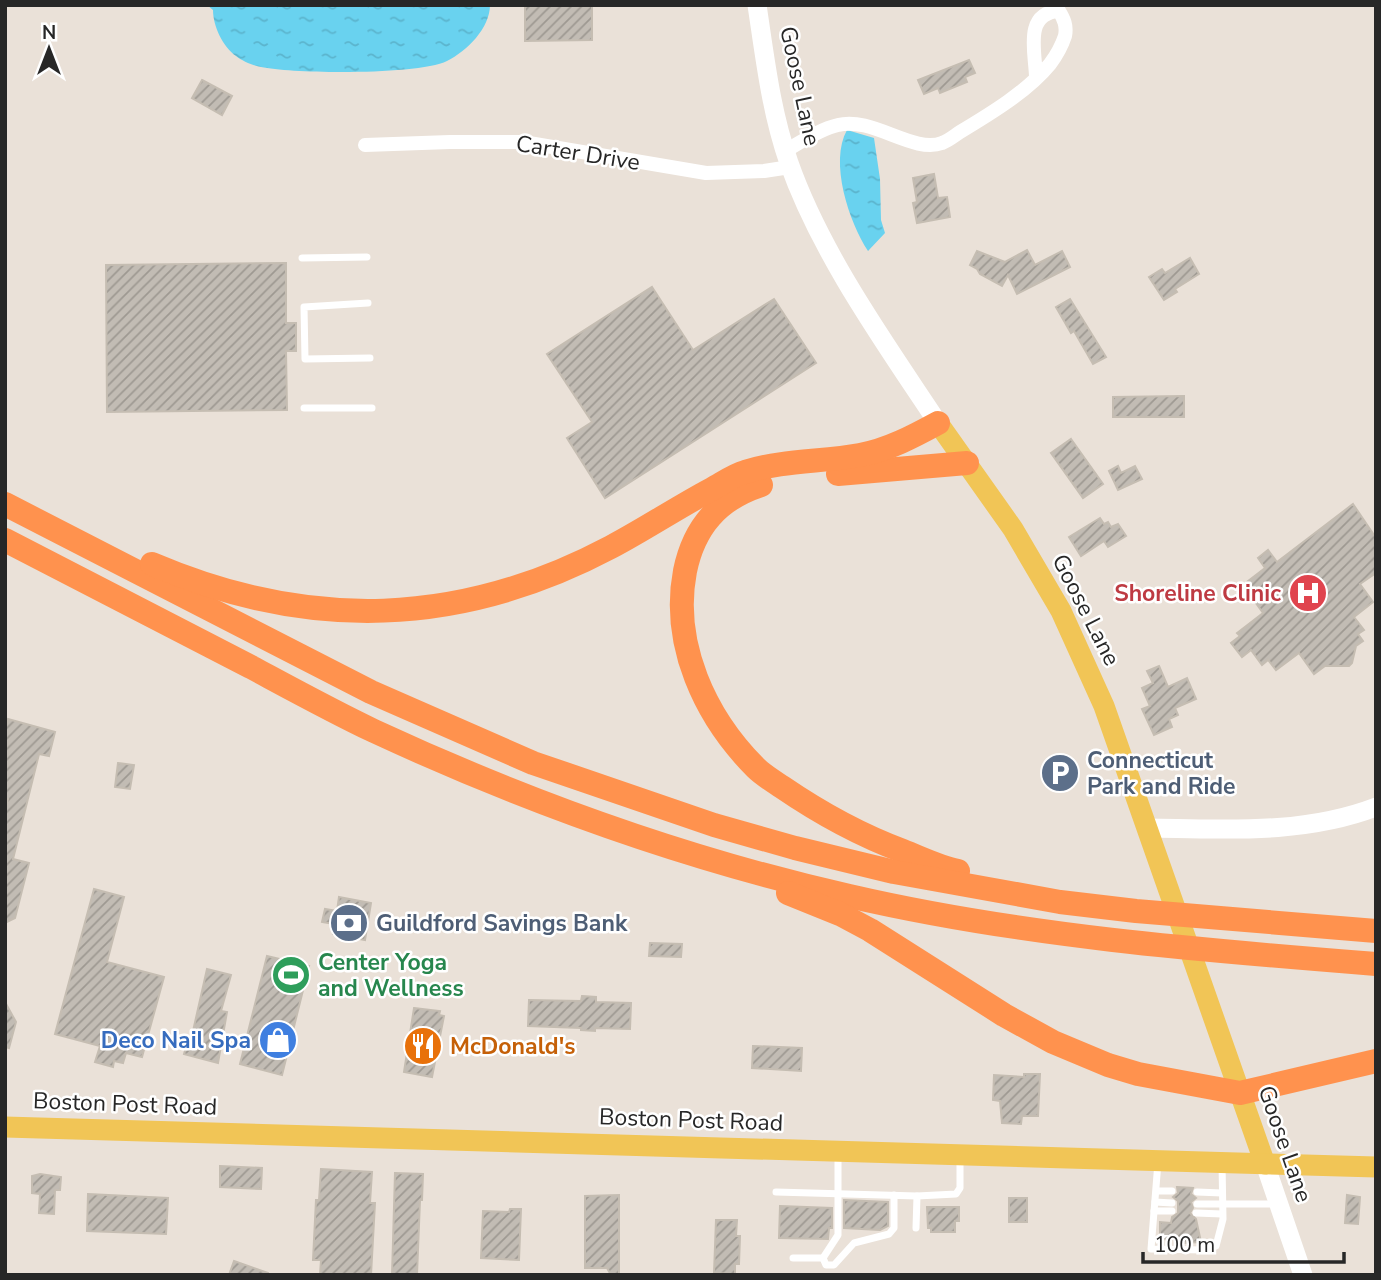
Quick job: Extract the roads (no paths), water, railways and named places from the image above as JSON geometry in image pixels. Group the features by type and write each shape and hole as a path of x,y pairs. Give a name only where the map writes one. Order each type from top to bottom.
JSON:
{"highway":[{"path":"5,503 164,569 246,597 310,608 363,611 428,608 494,595 551,577 612,547 743,472 783,463 862,455 902,442 938,423"},
{"path":"967,463 777,479 739,492 707,518 689,551 681,594 683,637 699,687 724,731 757,770 810,806 872,839 952,870 1136,911"},
{"path":"5,503 371,692 533,763 715,825 894,872 974,887 1136,911 1376,931"},
{"path":"5,540 373,730 495,783 671,846 848,896 968,919 1097,940 1376,964"},
{"path":"671,846 840,914 870,930 1004,1016 1083,1055 1138,1074 1240,1093 1376,1061"}],"main road":[{"name":"Goose Lane","path":"938,423 1013,529 1061,611 1104,706 1265,1164"},
{"name":"Boston Post Road","path":"5,1127 1376,1167"}],"street":[{"name":"Goose Lane","path":"757,5 772,102 788,159 826,246 938,423"},
{"name":"Carter Drive","path":"365,145 523,142 706,173 764,171 788,159 839,124 867,125 917,143 940,144 988,115 1036,76"},
{"path":"1148,828 1289,827 1376,807"},
{"name":"Goose Lane","path":"1265,1164 1303,1275"}],"lane":[{"path":"302,258 367,257"},
{"path":"368,303 304,307 305,359 370,358"},
{"path":"304,408 372,408"},
{"path":"823,1258 838,1235 838,1151"},
{"path":"776,1192 956,1194 960,1188 961,1155"},
{"path":"1158,1161 1151,1249 1204,1250 1216,1246 1222,1214 1222,1163"},
{"path":"1157,1191 1172,1191"},
{"path":"1197,1192 1222,1193"},
{"path":"823,1258 826,1265 834,1265 854,1243 889,1234 894,1228 894,1195"},
{"path":"916,1228 917,1195"},
{"path":"1222,1214 1197,1208 1278,1204"},
{"path":"1154,1207 1172,1207"},
{"path":"793,1258 823,1258"}],"water":[{"path":"207,5 490,5 486,22 476,38 447,61 411,69 327,72 258,66 239,58 223,42 213,10"},
{"path":"847,130 874,138 880,179 881,220 885,233 868,251 848,208 841,175 842,143"}],"place":[{"name":"Shoreline Clinic","path":"1308,593"},
{"name":"Connecticut Park and Ride","path":"1060,773"},
{"name":"Guildford Savings Bank","path":"349,923"},
{"name":"Center Yoga and Wellness","path":"291,975"},
{"name":"Deco Nail Spa","path":"278,1040"},
{"name":"McDonald's","path":"423,1046"}]}
